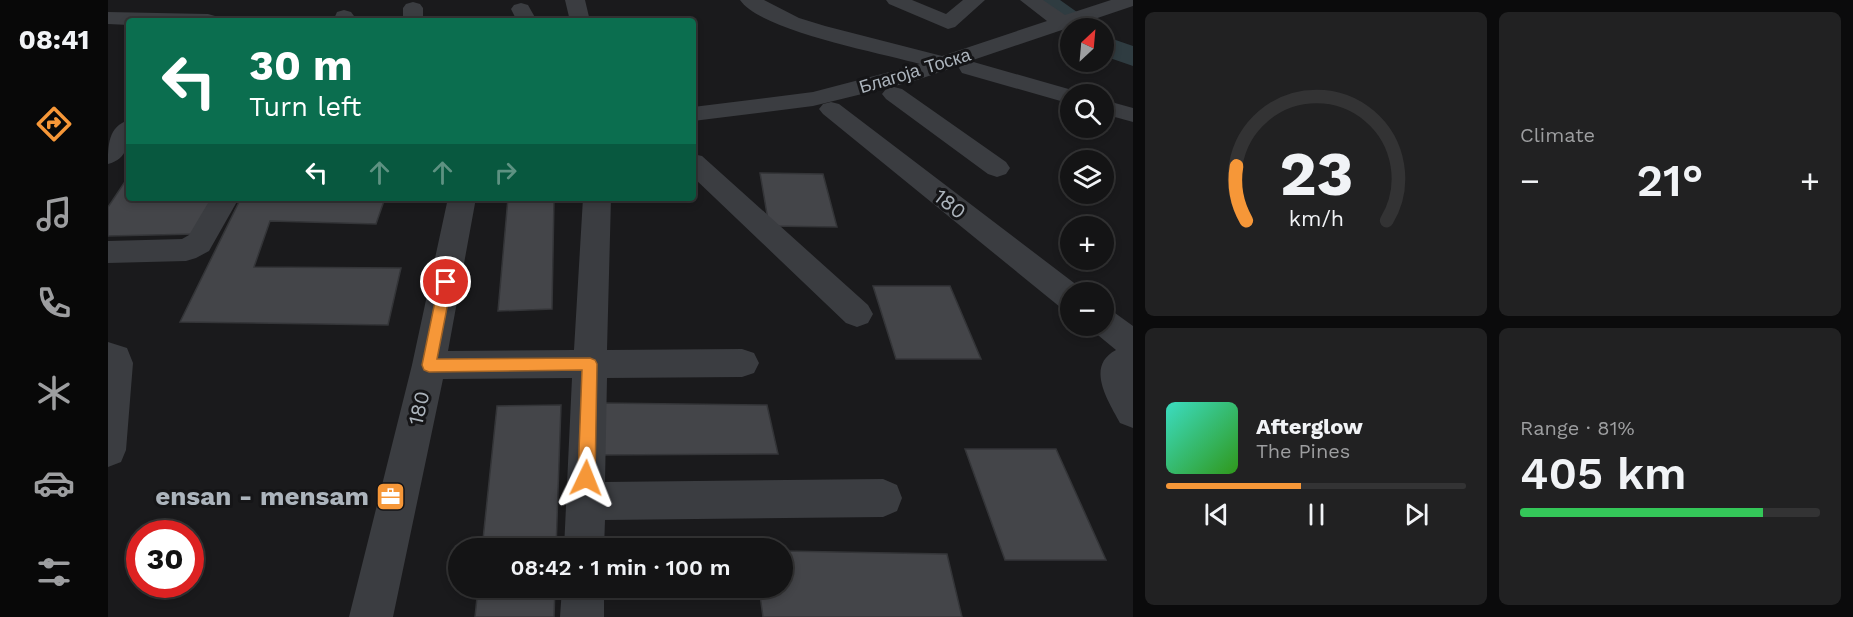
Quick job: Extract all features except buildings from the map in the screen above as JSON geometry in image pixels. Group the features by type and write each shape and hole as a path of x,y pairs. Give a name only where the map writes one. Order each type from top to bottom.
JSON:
{"street":[{"path":"108,33 117,18 152,0"},
{"path":"575,0 579,18"},
{"path":"750,0 767,12 801,25 945,64"},
{"path":"896,0 948,23 975,0"},
{"path":"1030,0 1060,26"},
{"name":"Благоја Тоска","path":"1106,18 1127,5"},
{"path":"117,18 211,16"},
{"name":"Благоја Тоска","path":"696,114 813,99 903,77 1060,29"},
{"name":"Благоја Тоска","path":"696,128 831,109 894,94 970,68 1060,29"},
{"name":"Благоја Тоска","path":"970,68 1060,94"},
{"path":"894,94 997,168"},
{"name":"180","path":"831,109 1060,288"},
{"path":"1114,110 1133,115"},
{"path":"696,165 857,314"},
{"path":"108,252 186,250 200,243 223,201"},
{"name":"180","path":"371,617 429,365 461,201"},
{"path":"584,538 597,201"},
{"path":"1114,330 1133,344"},
{"path":"108,356 115,358 116,363 108,450"},
{"path":"1133,357 1118,365 1116,376 1119,388 1133,412"},
{"path":"429,365 742,363"},
{"path":"586,501 883,498"},
{"path":"582,617 583,598"}],"waterway":[{"path":"1041,0 1067,18"},
{"path":"1114,49 1133,57"}],"place":[{"name":"ensan - mensam","path":"390,496"}],"route":[{"path":"446,282 429,365 590,364 586,478"}]}
